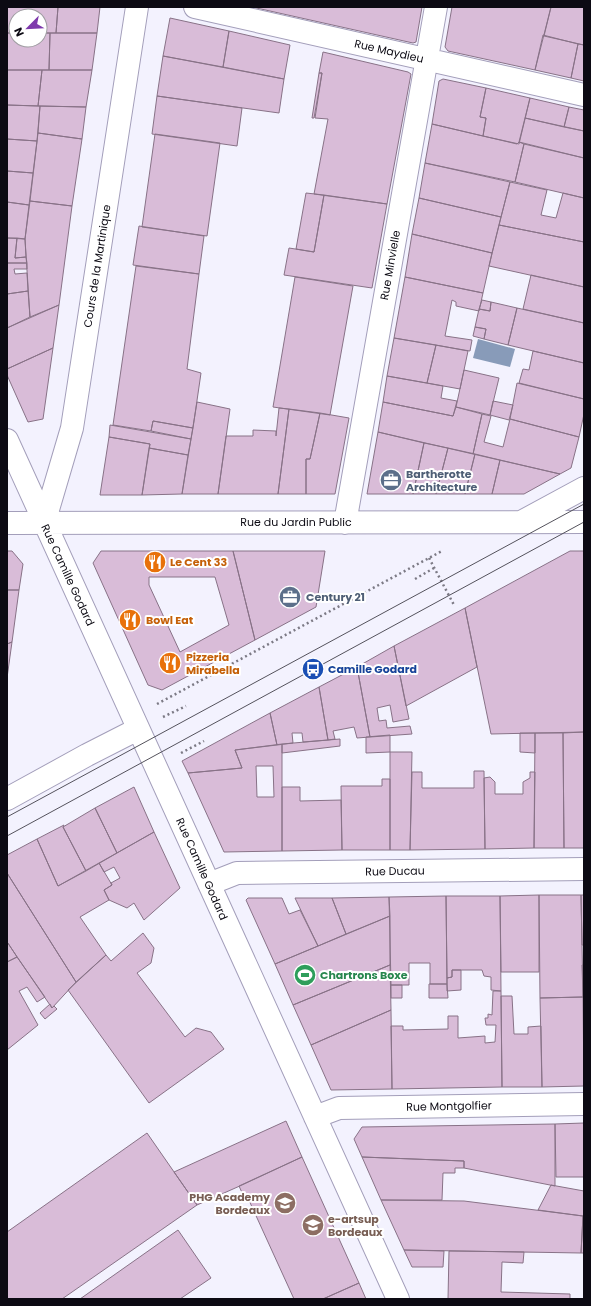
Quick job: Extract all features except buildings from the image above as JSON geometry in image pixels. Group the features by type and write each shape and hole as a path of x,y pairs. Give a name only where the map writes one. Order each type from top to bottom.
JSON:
{"street":[{"name":"Cours de la Martinique","path":"44,523 72,428 137,7"},
{"name":"Rue Maydieu","path":"195,7 584,95"},
{"name":"Rue Minvielle","path":"345,522 436,7"},
{"name":"Rue Camille Godard","path":"7,440 398,1299"},
{"path":"521,522 584,488"},
{"name":"Rue du Jardin Public","path":"7,523 584,522"},
{"path":"7,800 138,729"},
{"name":"Rue Ducau","path":"209,884 238,873 584,869"},
{"name":"Rue Montgolfier","path":"315,1117 339,1108 584,1104"}],"path":[{"path":"156,704 443,551"},
{"path":"429,558 454,605"},
{"path":"414,579 434,568"},
{"path":"162,718 186,706"},
{"path":"179,755 204,741"}],"water":[{"path":"478,339 515,349 510,367 473,358"}],"tram line":[{"path":"7,817 584,504"},
{"path":"7,836 584,522"}],"place":[{"name":"Bartherotte Architecture","path":"391,480"},
{"name":"Le Cent 33","path":"155,562"},
{"name":"Century 21","path":"290,597"},
{"name":"Bowl Eat","path":"130,620"},
{"name":"Pizzeria Mirabella","path":"170,663"},
{"name":"Camille Godard","path":"313,669"},
{"name":"Chartrons Boxe","path":"305,975"},
{"name":"PHG Academy Bordeaux","path":"285,1203"},
{"name":"e-artsup Bordeaux","path":"313,1225"}]}
